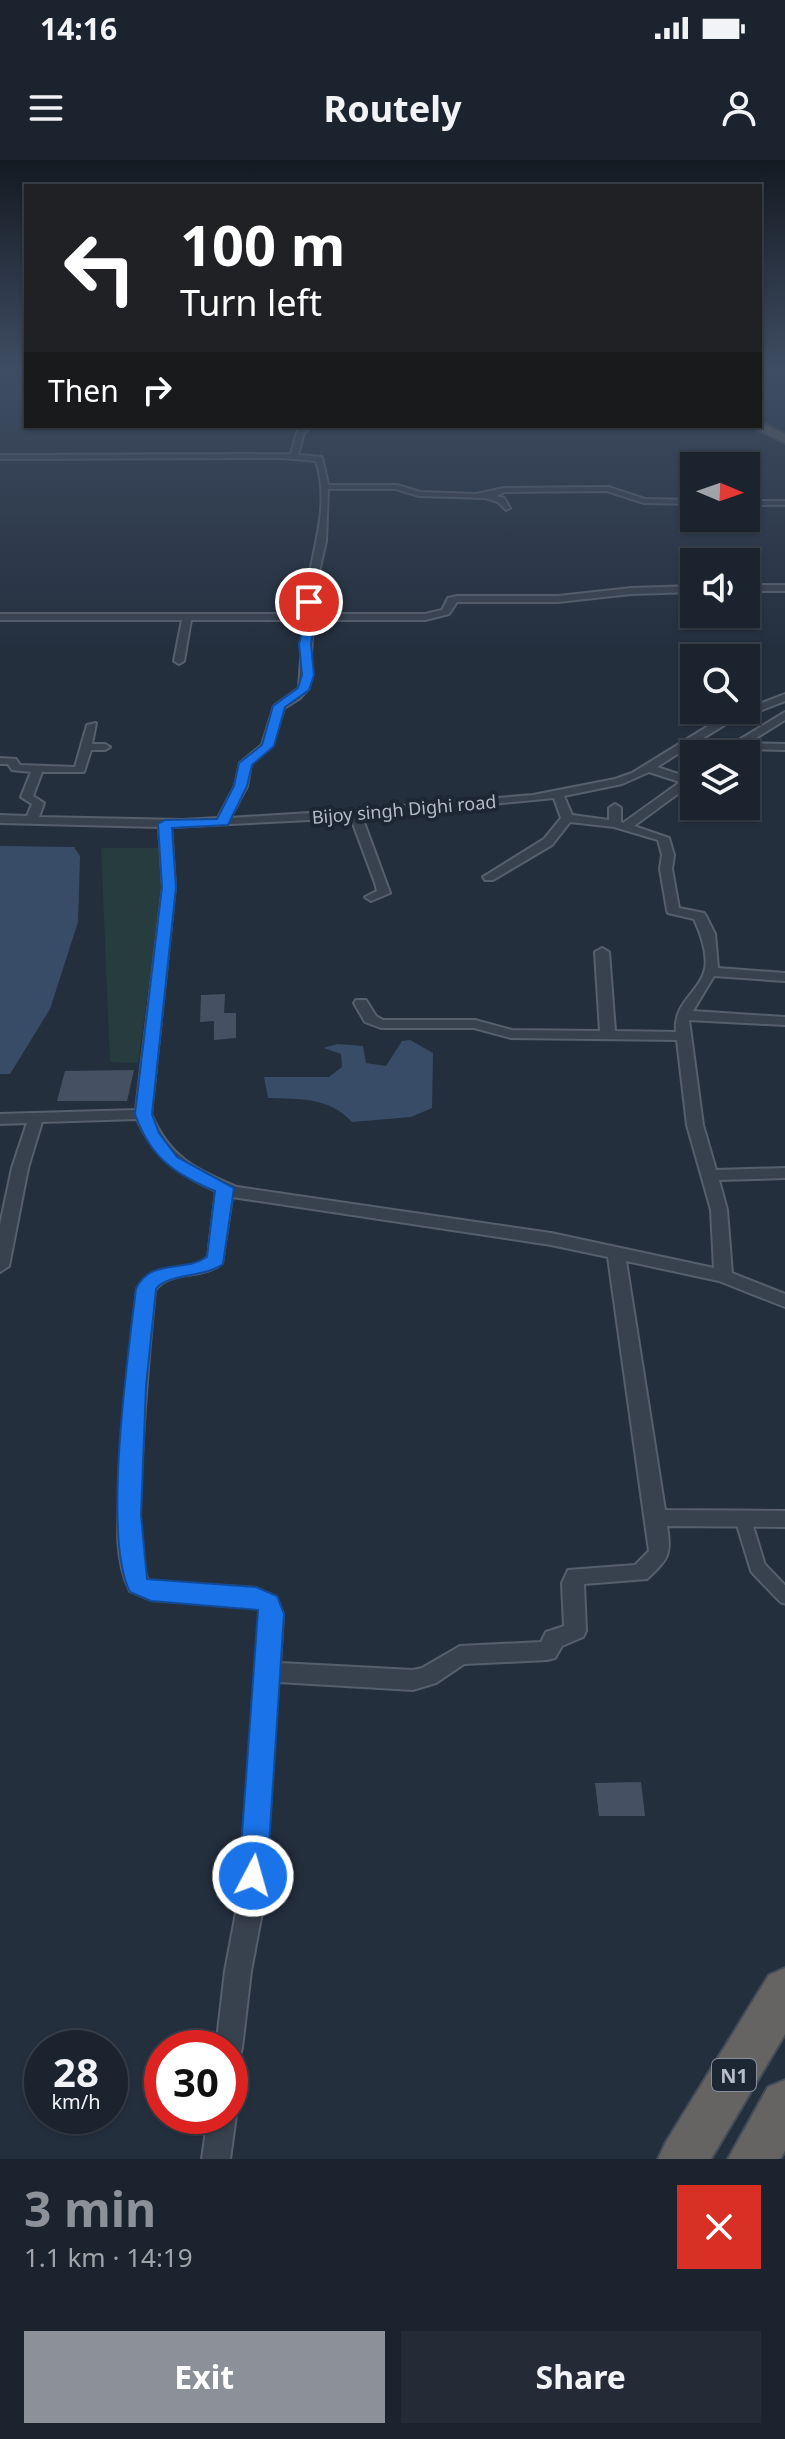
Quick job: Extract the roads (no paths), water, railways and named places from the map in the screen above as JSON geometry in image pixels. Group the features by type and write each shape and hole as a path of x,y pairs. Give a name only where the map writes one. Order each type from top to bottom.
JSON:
{"highway":[{"name":"N1","path":"683,2159 785,1991"},
{"name":"N1","path":"753,2159 785,2104"}],"street":[{"path":"223,822 225,812 241,786 246,763 267,746 279,706 303,690 308,675 305,644 311,617 309,602 321,549 323,487 320,463"},
{"path":"323,487 397,487 419,494 487,496 501,500 506,508"},
{"path":"487,496 504,490 601,489 644,501 680,502"},
{"path":"760,503 785,503"},
{"path":"760,588 785,588"},
{"path":"0,617 425,617 446,612 451,600 457,599 558,599 680,589"},
{"path":"179,661 187,617"},
{"name":"Bijoy singh Dighi road","path":"695,740 722,722 785,697"},
{"path":"745,740 785,715"},
{"path":"0,761 12,761 16,768 80,770 92,725"},
{"path":"760,746 785,747"},
{"path":"87,747 105,747"},
{"name":"Bijoy singh Dighi road","path":"0,819 165,824 223,822 558,794 618,782 680,750"},
{"path":"648,768 680,776"},
{"path":"32,820 38,803 27,797 38,769"},
{"path":"620,826 680,786"},
{"path":"558,794 567,818"},
{"path":"615,808 620,826"},
{"path":"355,813 375,858 375,868 384,893 371,897"},
{"path":"567,818 620,826 663,838 668,855 666,869 673,910 699,916 708,934 711,970 684,1015 683,1036 695,1125 719,1210 723,1276"},
{"path":"489,877 548,842 567,818"},
{"path":"165,824 169,887 143,1114 150,1134 171,1161 225,1188 551,1239 723,1276 777,1298"},
{"path":"602,952 608,1035"},
{"path":"711,970 731,975 785,977"},
{"path":"361,1003 370,1019 381,1024 475,1024 511,1034 683,1036"},
{"path":"684,1015 785,1021"},
{"path":"0,1119 143,1114"},
{"path":"0,1266 20,1168 36,1118"},
{"path":"709,1175 785,1173"},
{"path":"225,1188 216,1259 205,1268 159,1275 149,1281 146,1289 135,1386 130,1515 132,1572 138,1585 151,1591 256,1597 268,1603 272,1614 251,1902 231,2030"},
{"path":"268,1672 413,1680 428,1676 460,1655 547,1651 554,1639 575,1631 575,1576 640,1573 658,1555 660,1547 656,1518 616,1253"},
{"path":"656,1518 785,1519"},
{"path":"743,1519 758,1568 785,1596"},
{"path":"216,2159 219,2134"}],"water":[{"path":"0,846 74,847 80,856 78,922 50,1009 10,1074 0,1074"},
{"path":"410,1040 433,1053 432,1108 411,1117 352,1122 324,1104 303,1099 268,1098 264,1077 329,1077 342,1067 341,1054 324,1048 337,1044 363,1046 366,1063 386,1066 402,1041"}]}
